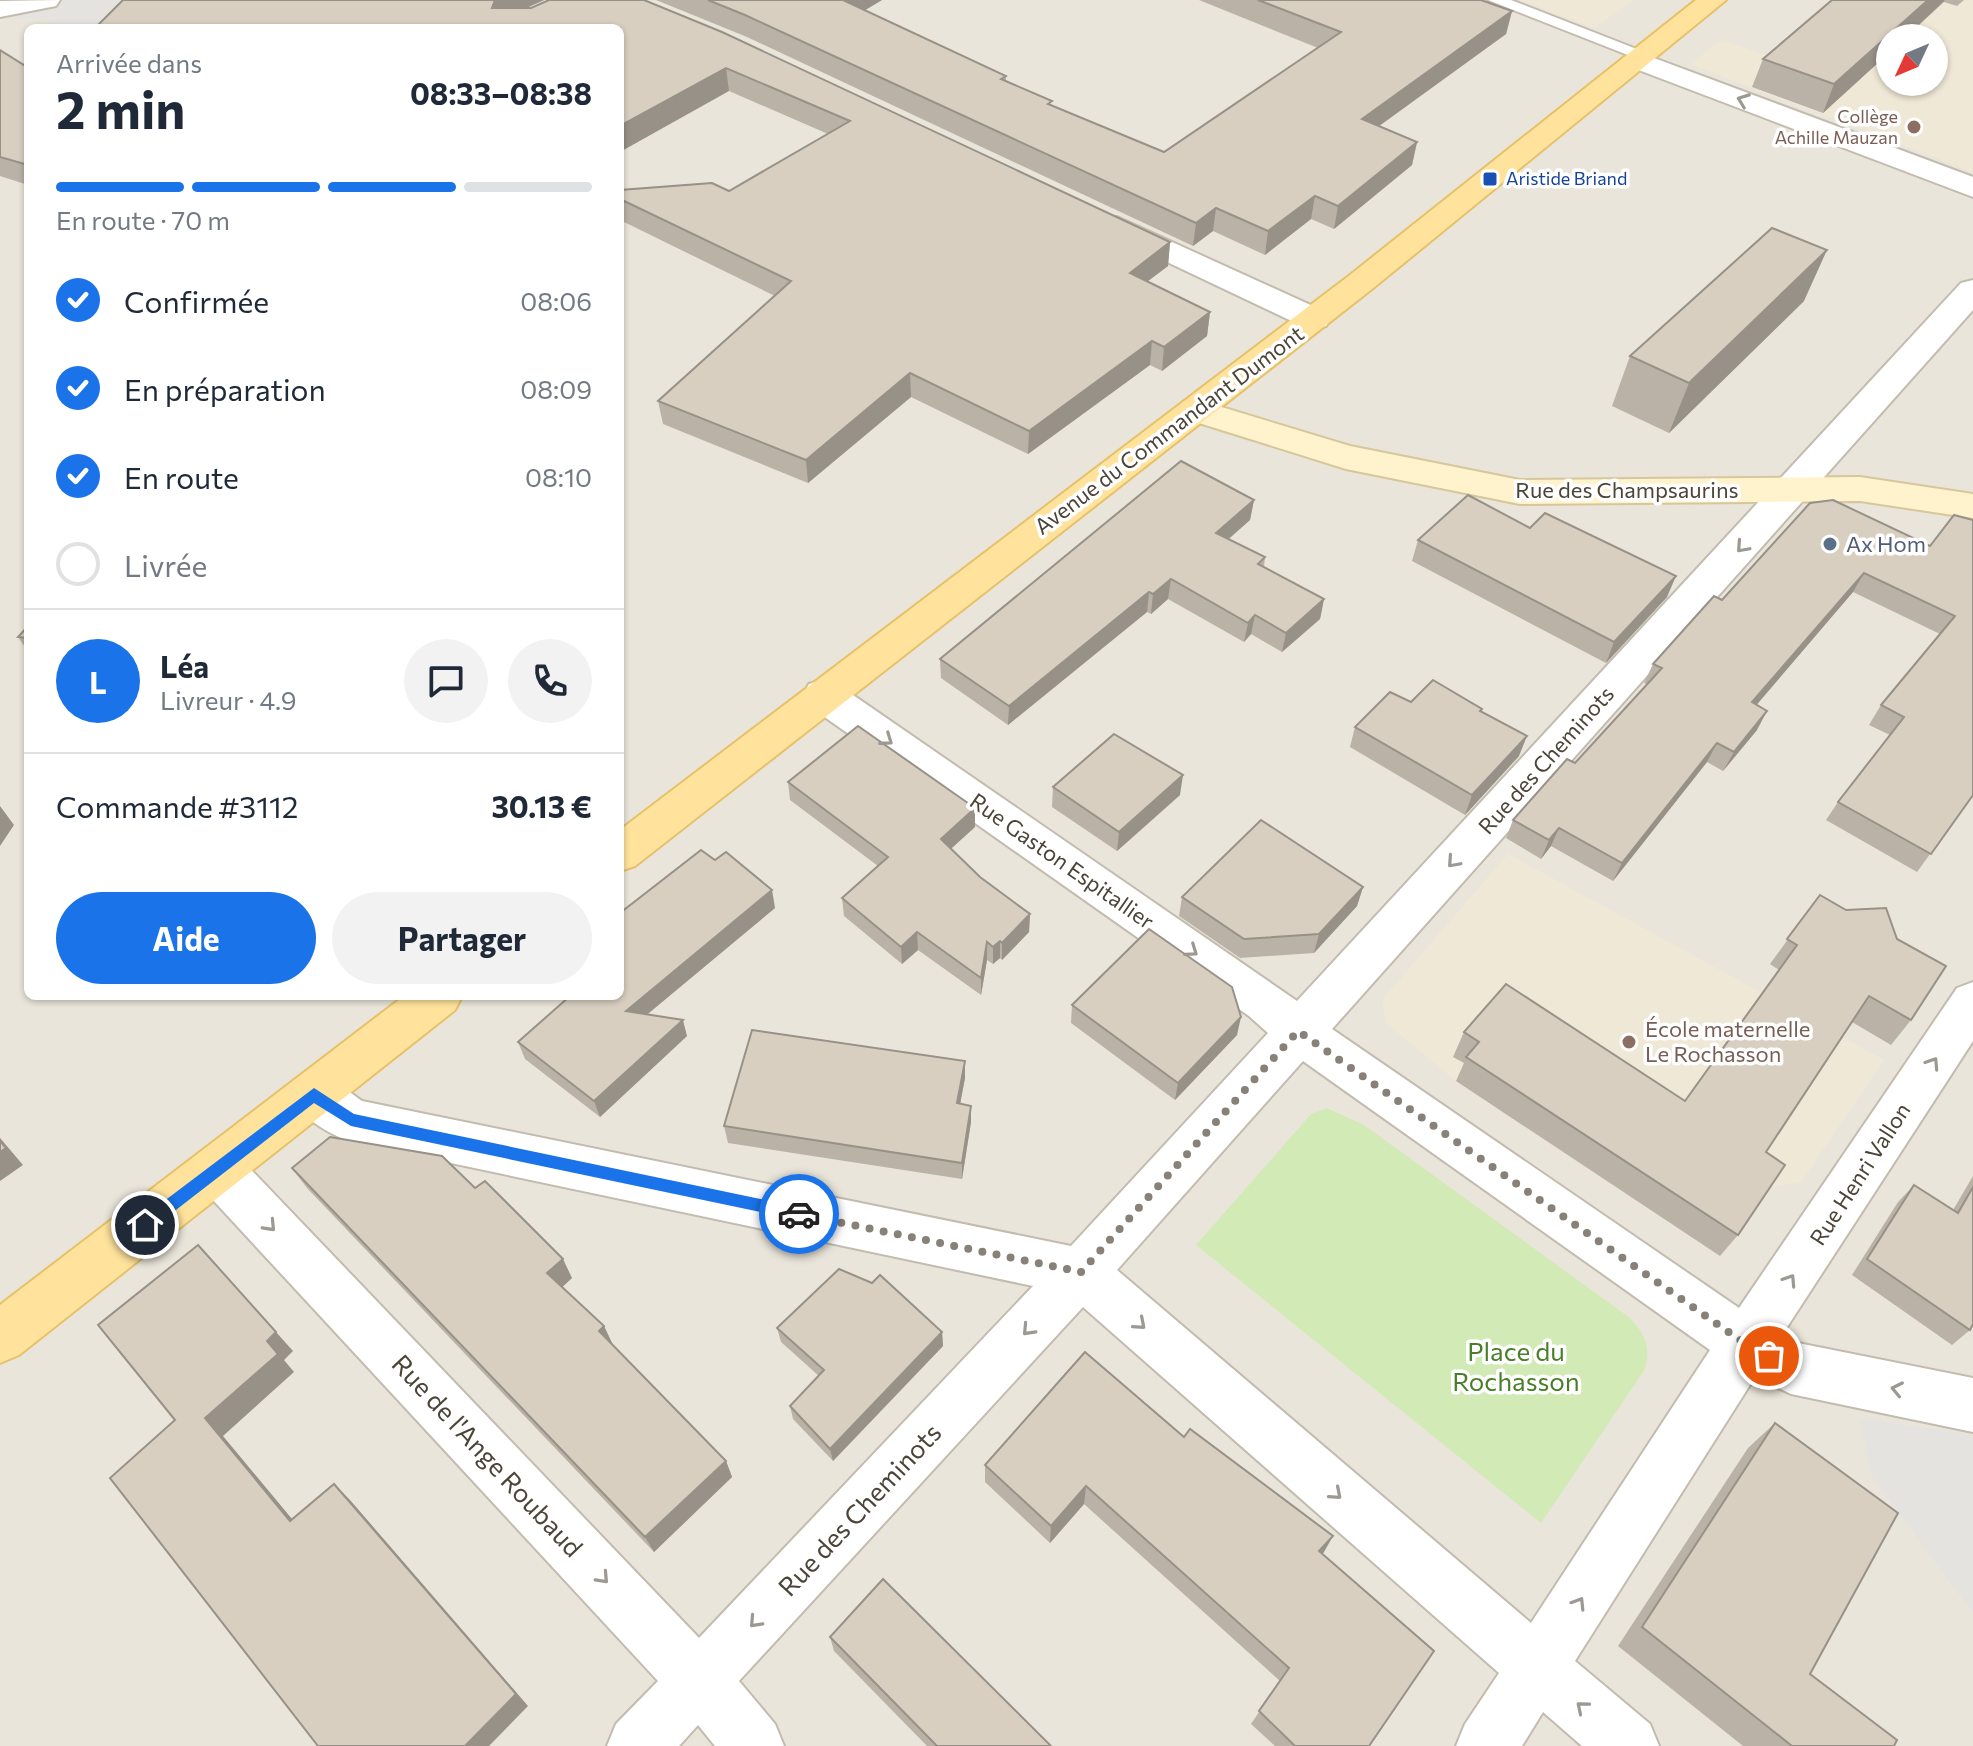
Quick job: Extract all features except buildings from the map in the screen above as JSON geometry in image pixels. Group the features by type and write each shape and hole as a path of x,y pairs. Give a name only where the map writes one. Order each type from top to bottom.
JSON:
{"main road":[{"name":"Avenue du Commandant Dumont","path":"624,851 1314,319 1713,0"},
{"name":"Rue des Champsaurins","path":"1195,410 1346,457 1520,492 1860,489 1973,506"},
{"path":"0,1337 434,1000"}],"street":[{"path":"0,9 47,0"},
{"path":"1641,58 1973,188"},
{"path":"1086,211 1314,319"},
{"name":"Rue des Cheminots","path":"1298,1031 1973,290"},
{"name":"Rue Gaston Espitallier","path":"823,695 1265,1002 1298,1031"},
{"name":"Rue Henri Vallon","path":"1747,1345 1973,1002"},
{"path":"1081,1272 1298,1031 1747,1345 1791,1368 1973,1405"},
{"path":"314,1094 351,1120 1081,1272 1628,1746"},
{"name":"Rue de l'Ange Roubaud","path":"217,1169 727,1712 753,1746"},
{"name":"Rue des Cheminots","path":"638,1746 1081,1272"},
{"path":"1487,1746 1699,1414 1747,1345"}],"lane":[{"path":"1496,0 1641,58"}],"shaded area":[{"path":"0,0 1973,0 1973,1746 0,1746"},
{"path":"0,0 133,0 109,24 53,24 37,19 0,16"},
{"path":"1519,0 1633,0 1594,28"},
{"name":"Collège Achille Mauzan","path":"1853,0 1973,0 1973,172 1690,64 1722,40 1782,61"},
{"name":"École maternelle Le Rochasson","path":"1508,854 1884,1060 1801,1182 1767,1188 1720,1256 1456,1081 1386,1023 1382,1000"},
{"path":"1860,1418 1973,1435 1973,1613 1871,1475"}],"green space":[{"name":"Place du Rochasson","path":"1327,1108 1364,1125 1630,1318 1643,1335 1647,1347 1645,1369 1541,1523 1196,1245 1311,1114"}],"way so far":[{"path":"799,1214 1081,1272 1298,1031 1747,1345 1769,1356"}],"place":[{"name":"Collège Achille Mauzan","path":"1914,127"},
{"name":"Aristide Briand","path":"1490,179"},
{"name":"Ax Hom","path":"1830,544"},
{"name":"École maternelle Le Rochasson","path":"1629,1042"}],"route":[{"path":"145,1225 314,1094 351,1120 799,1214"}]}
